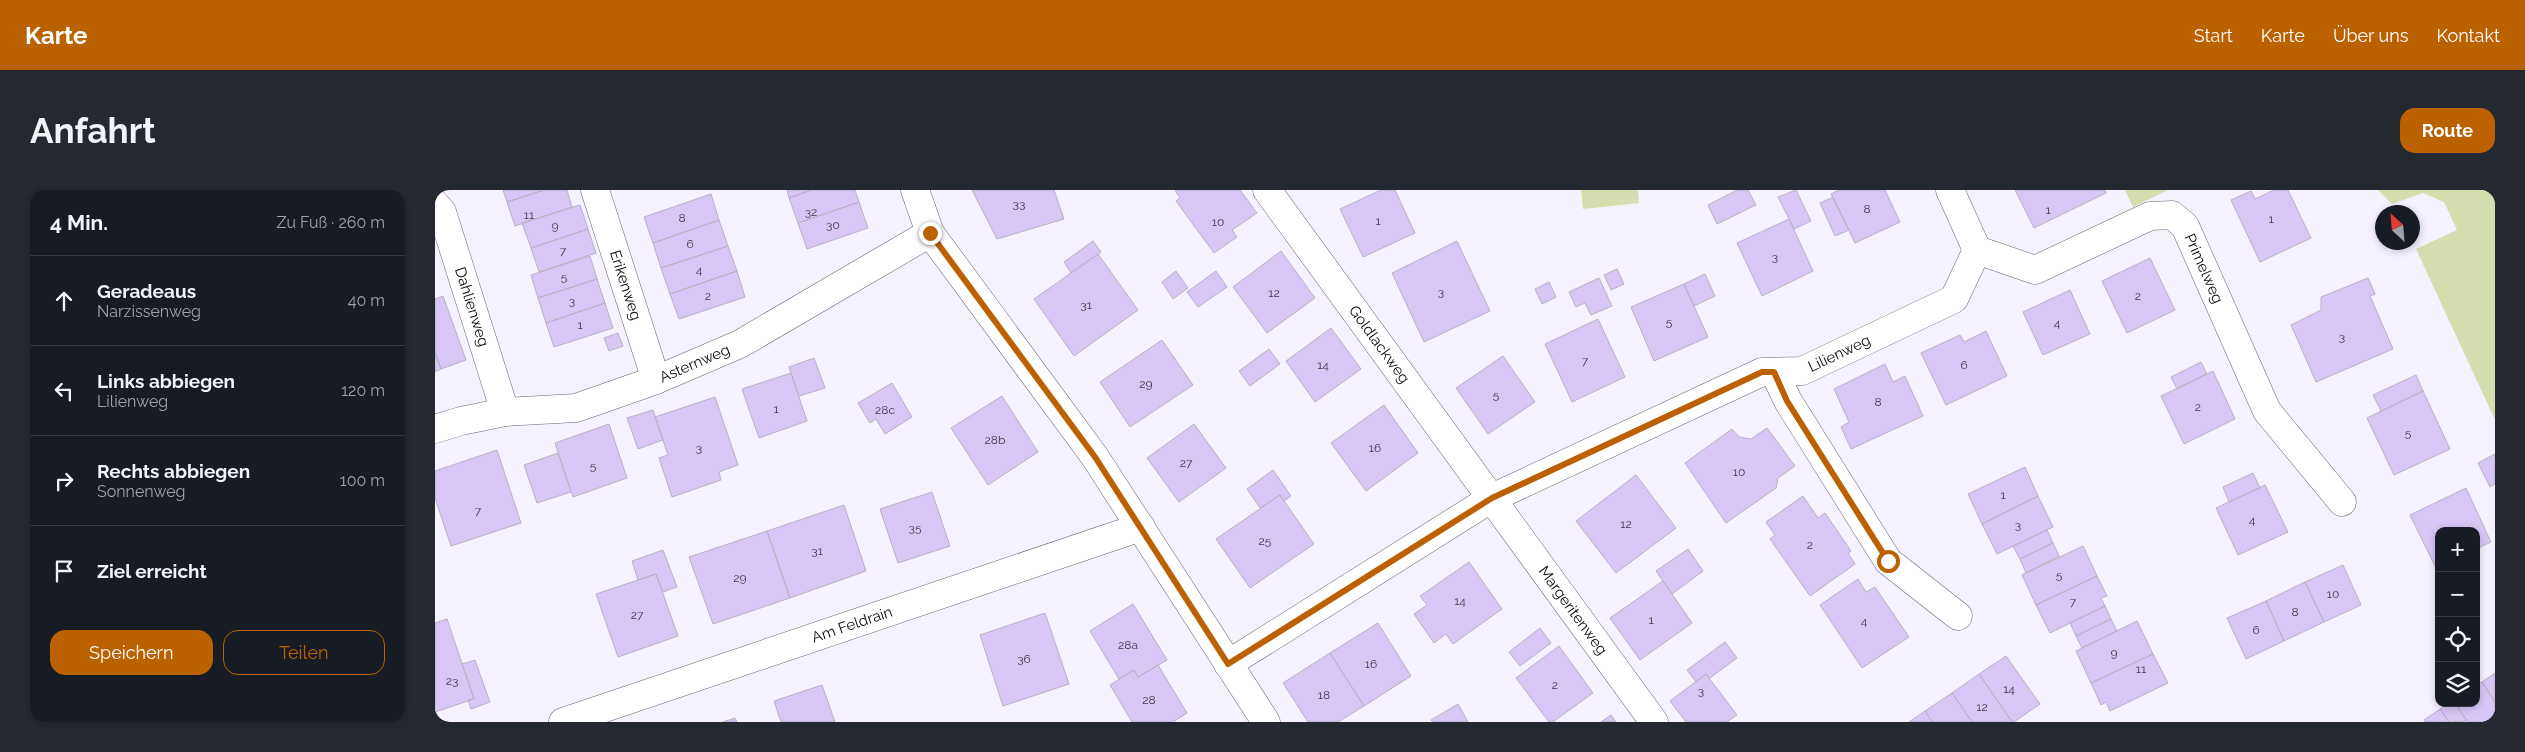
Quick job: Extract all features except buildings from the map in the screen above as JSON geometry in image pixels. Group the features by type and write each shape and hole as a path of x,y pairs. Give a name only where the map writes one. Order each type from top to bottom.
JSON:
{"street":[{"name":"Erikenweg","path":"595,190 656,380"},
{"path":"915,190 930,233 1095,457 1266,722"},
{"name":"Goldlackweg","path":"1267,190 1335,286 1492,498"},
{"path":"1949,190 1977,250"},
{"name":"Dahlienweg","path":"435,204 441,212 462,272 505,412"},
{"name":"Primelweg","path":"1977,250 2035,270 2150,216 2172,214 2185,226 2267,410 2341,502"},
{"name":"Asternweg","path":"435,429 461,421 505,412 575,408 656,380 740,344 930,233"},
{"name":"Lilienweg","path":"1228,664 1492,498 1762,372 1802,371 1954,298 1977,250"},
{"path":"1774,372 1787,401 1888,561 1959,616"},
{"name":"Margeritenweg","path":"1492,498 1654,722"},
{"name":"Am Feldrain","path":"563,722 1141,526"}],"green space":[{"path":"1581,190 1638,190 1639,203 1583,209"},
{"path":"2125,190 2168,190 2133,207"},
{"path":"2378,190 2495,190 2495,420 2416,250 2420,250 2420,247 2457,230 2444,202 2423,193 2392,204"}],"route":[{"path":"930,233 1095,457 1228,664 1492,498 1762,372 1774,372 1787,401 1888,561"}]}
